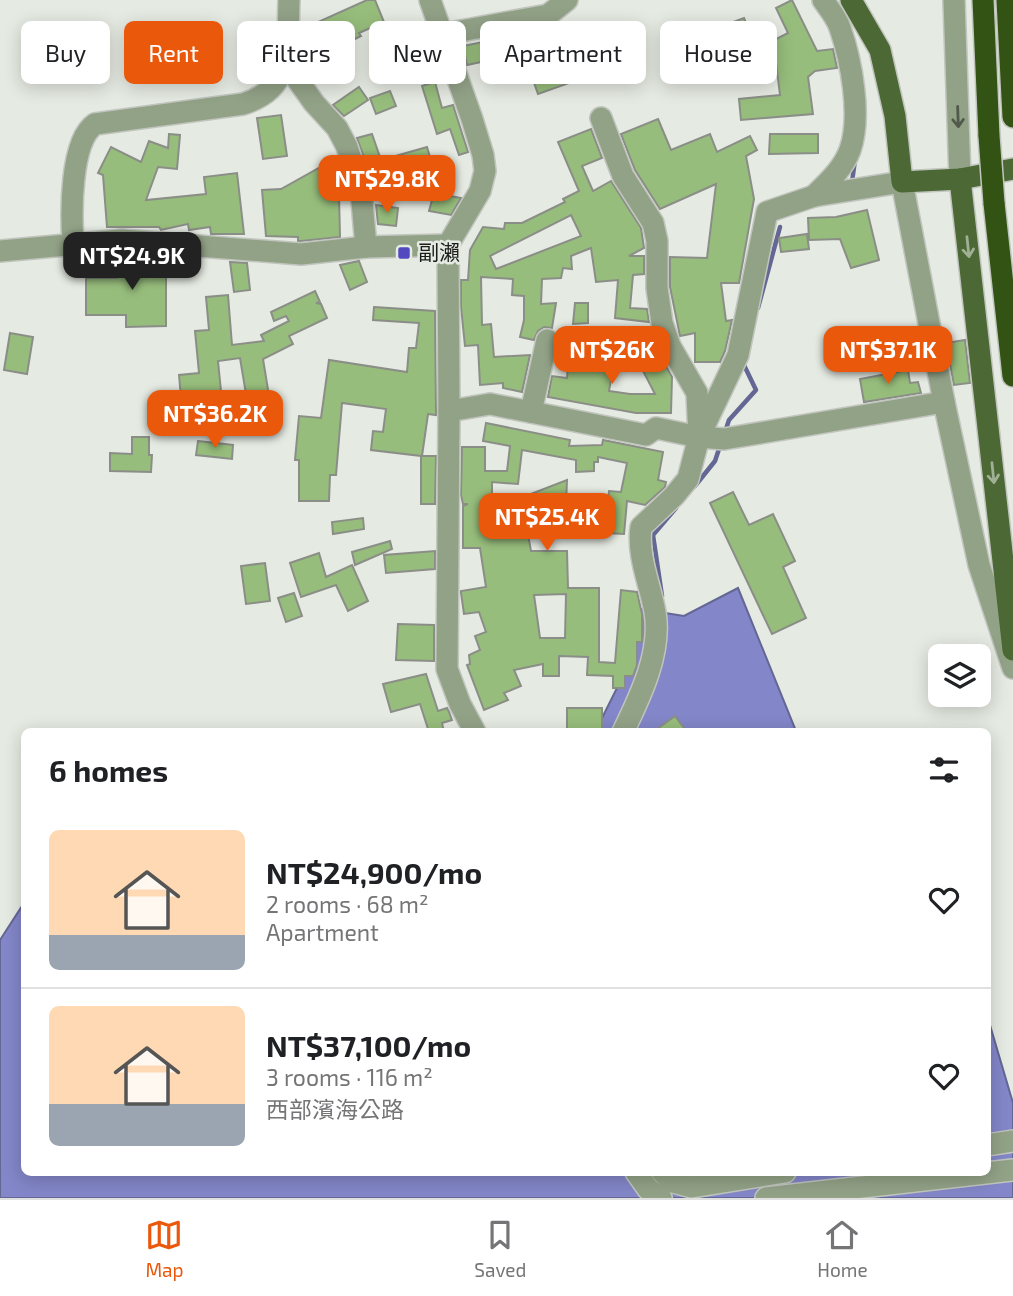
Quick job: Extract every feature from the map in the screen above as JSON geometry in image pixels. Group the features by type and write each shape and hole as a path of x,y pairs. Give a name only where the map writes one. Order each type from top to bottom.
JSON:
{"highway":[{"path":"983,0 989,136 1013,376"},
{"path":"1007,0 1013,117"}],"main road":[{"path":"850,0 880,50 895,116 902,182 960,179 1013,169"},
{"path":"960,179 1013,650"}],"street":[{"path":"288,21 289,0"},
{"path":"430,0 438,21"},
{"path":"466,30 548,15 567,0"},
{"path":"814,196 841,169 851,149 854,125 852,75 839,25 823,0"},
{"path":"954,0 960,179"},
{"path":"73,243 71,214 79,153 86,130 105,122 243,104 263,98 275,84"},
{"path":"301,84 337,128 347,148 361,190 366,247"},
{"path":"460,84 483,155 485,171 480,191 448,245 447,669 460,704 473,728"},
{"path":"601,118 623,176 653,223 657,241 657,288 662,323 670,346 697,393 699,437"},
{"path":"628,727 643,691 655,626 640,547 641,527 688,479 699,437 738,355 767,212 814,196 902,182 979,565 1013,668"},
{"path":"0,251 122,240 301,254 366,247 448,245"},
{"path":"531,412 547,340"},
{"path":"449,411 490,404 646,435 656,428 724,439 944,401"},
{"path":"991,1144 1013,1141"},
{"path":"991,1172 1013,1170"},
{"path":"639,1176 648,1189 661,1198"},
{"path":"666,1176 673,1182 692,1187 760,1176"},
{"path":"766,1198 846,1181 912,1177"}],"water":[{"path":"738,588 795,728 597,728 621,680 633,608 684,616"},
{"path":"21,908 21,1176 991,1176 991,1029 1013,1103 1013,1198 0,1198 0,940"}],"building":[{"path":"367,0 375,0 384,21 369,21 369,29 359,33 361,36 355,39 355,21 320,21"},
{"path":"792,0 817,51 833,49 837,68 815,71 808,77 813,114 741,120 739,99 780,95 777,39 788,33 776,8"},
{"path":"480,43 480,62 467,65 466,45"},
{"path":"436,84 442,108 453,105 468,152 459,155 450,129 437,134 422,86"},
{"path":"534,84 566,84 538,94"},
{"path":"359,87 368,100 344,116 333,105"},
{"path":"390,91 396,106 376,114 370,98"},
{"path":"281,115 287,156 263,159 257,118"},
{"path":"658,119 671,150 710,134 717,152 750,136 757,150 746,156 754,199 739,283 721,283 726,321 732,320 720,362 695,362 695,333 680,336 670,287 670,257 707,258 716,184 660,209 635,170 621,134"},
{"path":"591,129 602,158 582,166 593,191 611,181 641,228 644,248 629,256 644,256 644,274 633,275 630,308 647,309 649,322 615,318 618,280 596,282 591,248 571,256 572,269 563,268 561,278 542,279 541,304 556,303 552,328 544,327 538,331 534,340 520,337 524,320 524,296 512,295 513,279 481,277 482,325 491,324 494,357 530,355 522,392 503,388 503,383 480,385 478,345 465,346 461,307 461,280 468,280 470,250 483,227 504,229 505,223 522,223 565,202 563,199 579,191 558,142","holes":["571,215 581,236 496,269 490,256"]},
{"path":"169,134 180,135 177,169 158,167 146,200 206,194 204,177 237,173 244,234 211,234 210,227 189,230 188,224 161,230 159,227 107,227 103,175 98,173 111,147 141,162 149,141 168,148"},
{"path":"372,134 382,163 368,168 357,138"},
{"path":"770,134 818,134 818,153 769,154"},
{"path":"427,147 437,181 402,192 392,157"},
{"path":"335,159 347,190 339,195 340,237 298,241 298,237 266,236 262,190 281,189"},
{"path":"434,193 461,198 451,215 429,211"},
{"path":"376,205 398,208 396,226 378,224"},
{"path":"867,210 879,260 851,268 840,239 809,240 808,218 836,217"},
{"path":"807,234 809,249 781,252 779,238"},
{"path":"117,254 166,257 166,326 126,327 126,315 86,315 86,278 117,278"},
{"path":"359,261 367,282 350,290 340,265"},
{"path":"230,262 247,263 250,290 234,292"},
{"path":"315,291 320,302 316,303 321,304 327,318 289,336 293,344 263,359 270,402 248,406 240,358 218,361 222,401 212,402 213,406 182,409 179,375 199,373 195,331 209,330 206,297 228,295 232,345 264,341 261,335 289,321 286,316 274,321 271,312"},
{"path":"575,303 588,303 588,323 573,324"},
{"path":"374,307 435,311 436,415 428,414 422,456 436,456 435,504 421,504 421,456 371,450 373,431 383,432 386,409 342,403 336,475 330,475 329,501 299,501 299,460 295,460 299,416 321,418 329,360 407,372 409,348 416,348 419,323 373,320"},
{"path":"10,333 33,337 27,374 4,370"},
{"path":"965,340 970,383 954,385 946,343"},
{"path":"569,353 615,358 609,391 630,394 655,394 641,367 661,357 672,377 671,413 636,413 548,397 552,376 567,378"},
{"path":"908,370 910,383 918,382 921,393 864,402 860,379"},
{"path":"486,423 570,440 569,446 602,445 603,440 663,452 658,480 666,482 665,487 645,505 627,501 624,534 527,529 531,551 567,551 568,588 599,588 599,662 615,663 621,590 637,592 642,614 642,642 637,642 637,665 633,676 625,676 625,688 613,688 613,676 587,675 588,657 559,656 559,676 543,676 543,664 514,670 521,686 504,693 508,700 484,710 467,665 470,664 469,655 480,650 475,636 486,632 479,612 464,614 461,591 486,587 480,548 463,548 463,506 468,504 463,504 461,495 462,447 485,447 485,471 507,471 510,446 483,441","holes":["522,450 576,460 576,472 594,471 594,462 598,462 598,457 627,463 621,492 609,491 607,507 604,508 566,505 567,480 492,509 492,482 518,484","566,594 565,638 540,638 534,595"]},
{"path":"132,437 149,437 151,472 110,471 110,453 132,454"},
{"path":"198,441 233,445 232,459 196,455"},
{"path":"733,492 749,525 773,514 795,561 783,567 806,618 772,634 710,503"},
{"path":"363,518 364,529 333,534 332,522"},
{"path":"390,541 392,549 355,565 352,552"},
{"path":"435,551 435,569 386,573 384,555"},
{"path":"319,553 326,577 352,565 368,601 348,611 336,585 301,597 290,563"},
{"path":"265,563 270,601 246,604 241,566"},
{"path":"294,593 302,616 286,622 278,598"},
{"path":"398,624 434,625 434,661 396,660"},
{"path":"426,674 438,711 447,708 452,720 442,723 443,728 428,728 420,704 391,712 383,684"},
{"path":"567,708 602,708 602,728 567,728"},
{"path":"675,716 684,728 658,728"}],"waterway":[{"path":"852,182 855,160"},
{"path":"758,308 780,227"},
{"path":"725,432 729,420 756,390 743,363"},
{"path":"695,486 715,461 720,446"},
{"path":"662,596 653,535 676,508"}],"place":[{"name":"副瀨","path":"404,253"}]}
